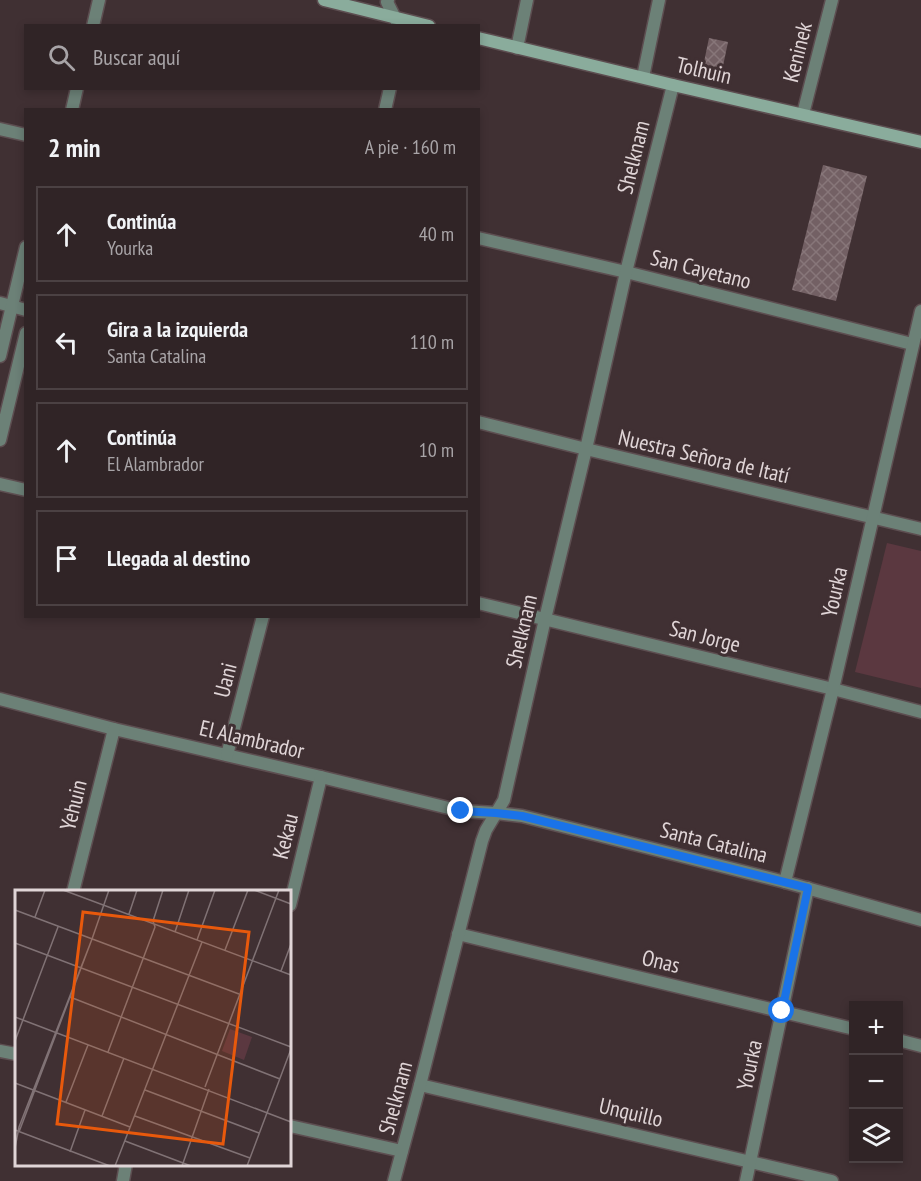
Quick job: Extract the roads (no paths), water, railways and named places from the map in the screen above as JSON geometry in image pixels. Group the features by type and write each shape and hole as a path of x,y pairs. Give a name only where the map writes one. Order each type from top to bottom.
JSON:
{"street":[{"path":"93,24 99,0"},
{"path":"324,0 397,21 416,24"},
{"path":"388,0 397,21"},
{"path":"517,48 527,0"},
{"path":"643,77 660,0"},
{"name":"Keninek","path":"803,114 832,0"},
{"name":"Tolhuin","path":"480,39 921,141"},
{"name":"Shelknam","path":"394,1181 482,841 504,800 626,272 673,85"},
{"path":"72,108 77,90"},
{"path":"385,108 390,90"},
{"path":"0,129 24,135"},
{"name":"San Cayetano","path":"480,238 626,272 912,344"},
{"path":"0,356 6,305 24,253"},
{"path":"6,305 24,310"},
{"name":"Yourka","path":"785,882 833,689 921,311"},
{"path":"0,440 24,341"},
{"name":"Nuestra Señora de Itatí","path":"480,422 921,529"},
{"path":"0,484 24,490"},
{"name":"San Jorge","path":"480,603 921,712"},
{"name":"Uani","path":"227,755 262,618"},
{"name":"El Alambrador","path":"0,699 114,729 461,811 496,813"},
{"name":"Yehuin","path":"73,890 114,729"},
{"name":"Kekau","path":"291,902 321,777"},
{"name":"Santa Catalina","path":"496,813 522,816 785,882 921,920"},
{"name":"Yourka","path":"746,1181 808,888"},
{"name":"Onas","path":"458,934 849,1028"},
{"path":"903,1041 921,1046"},
{"path":"0,1050 15,1054"},
{"name":"Unquillo","path":"420,1085 832,1181"},
{"path":"291,1126 402,1151"},
{"path":"123,1181 126,1166"}]}
